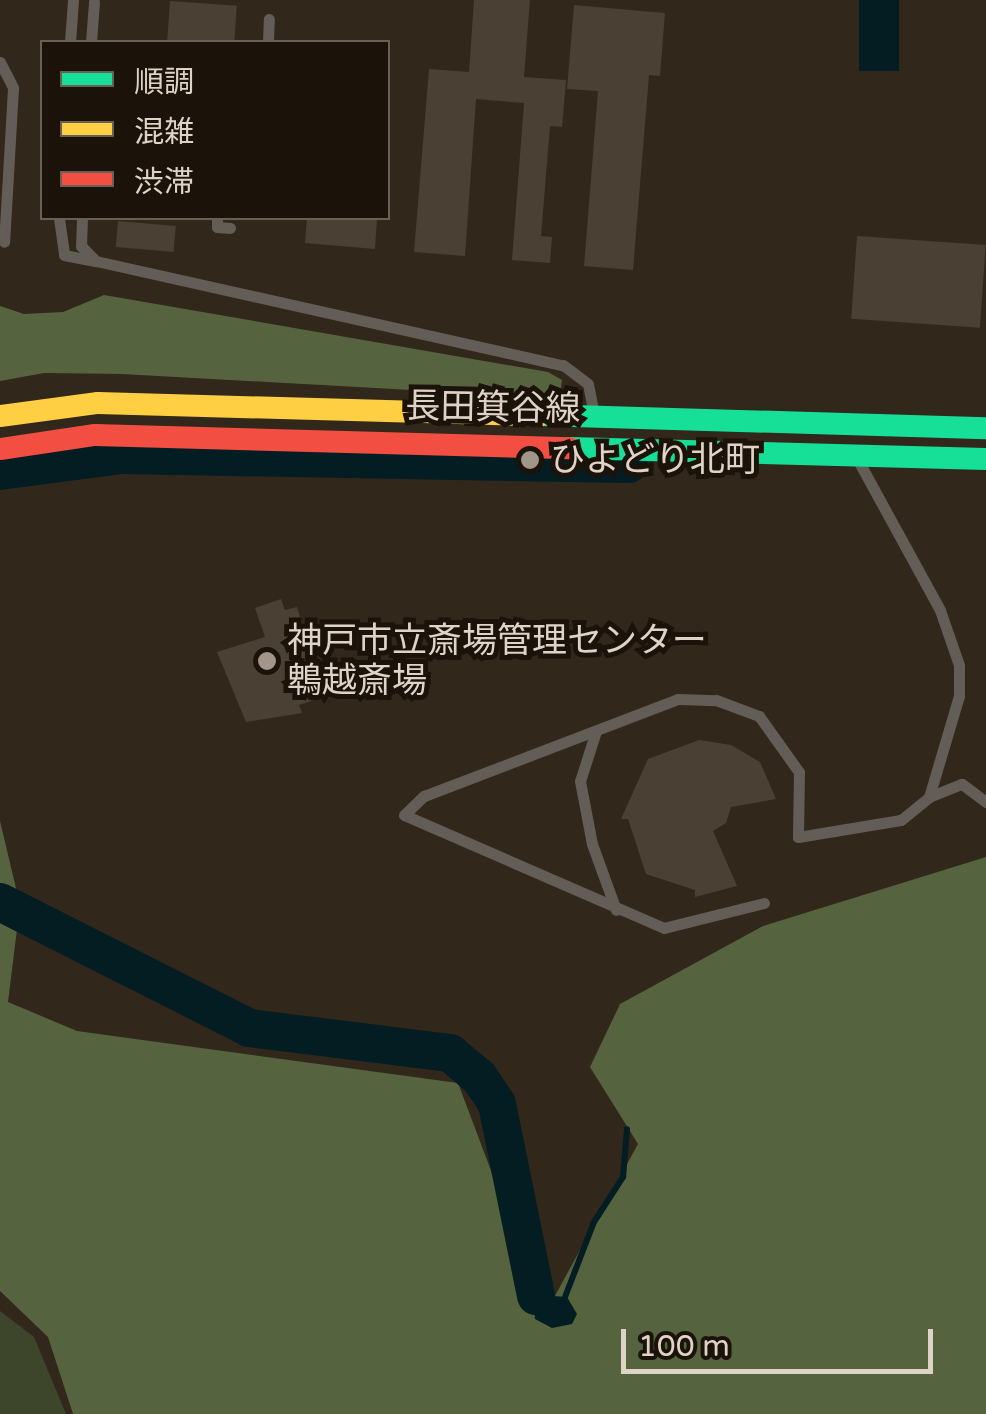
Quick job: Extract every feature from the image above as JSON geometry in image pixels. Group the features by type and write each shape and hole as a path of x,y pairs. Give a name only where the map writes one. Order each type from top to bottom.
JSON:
{"street":[{"name":"長田箕谷線","path":"0,416 98,403 594,412 986,428"},
{"name":"長田箕谷線","path":"0,450 95,435 594,445 986,460"}],"lane":[{"path":"70,40 73,0"},
{"path":"92,40 94,2"},
{"path":"268,40 269,19"},
{"path":"0,62 13,88 4,242"},
{"path":"59,220 64,255 563,365 588,384 594,412 594,445"},
{"path":"82,220 80,246 96,261"},
{"path":"217,220 217,228 230,228"},
{"path":"856,455 955,644 959,696 928,797"},
{"path":"764,903 664,928 404,815 424,796 678,698 716,700 759,716 799,772 798,837 901,820 928,797 962,784 986,802"},
{"path":"596,731 580,782 592,844 616,910"}],"green space":[{"path":"104,295 548,372 562,380 561,388 551,396 521,396 44,373 0,381 0,306 24,314 63,312"},
{"path":"0,821 20,905 8,1002 77,1031 458,1083 545,1314 638,1144 590,1067 620,1004 763,926 986,857 986,1414 73,1414 48,1337 0,1291"},
{"path":"0,1311 34,1337 66,1414 0,1414"}],"water":[{"path":"859,0 899,0 899,71 859,71"},
{"path":"533,1296 567,1297 577,1314 572,1324 552,1328 535,1319"}],"building":[{"path":"474,0 530,0 524,77 566,80 562,127 550,126 541,236 552,237 550,263 512,260 524,103 476,99 465,256 414,252 429,69 469,72"},
{"path":"170,1 237,6 234,40 167,40"},
{"path":"574,5 665,13 660,76 649,75 633,270 584,266 598,91 567,89"},
{"path":"307,220 377,220 375,249 305,243"},
{"path":"118,221 176,226 174,252 116,247"},
{"path":"857,236 986,245 980,328 851,319"},
{"name":"神戸市立斎場管理センター 鵯越斎場","path":"281,599 285,610 297,607 315,665 335,658 352,687 299,705 302,713 246,722 217,652 265,637 255,608"},
{"path":"699,740 731,745 760,762 776,799 731,807 726,823 713,831 737,886 695,897 695,890 646,874 628,819 621,819 648,759"}],"waterway":[{"path":"0,471 122,455 629,464"},
{"path":"0,902 249,1028 450,1053 479,1077 497,1104 536,1296"},
{"path":"565,1297 594,1222 623,1177 627,1129"}],"traffic: fast":[{"path":"540,415 986,428"},
{"path":"570,448 986,459"}],"traffic: slow":[{"path":"0,416 98,403 540,415"}],"traffic: jam":[{"path":"0,449 95,435 570,448"}],"place":[{"name":"ひよどり北町","path":"530,460"},
{"name":"神戸市立斎場管理センター 鵯越斎場","path":"267,661"}]}
